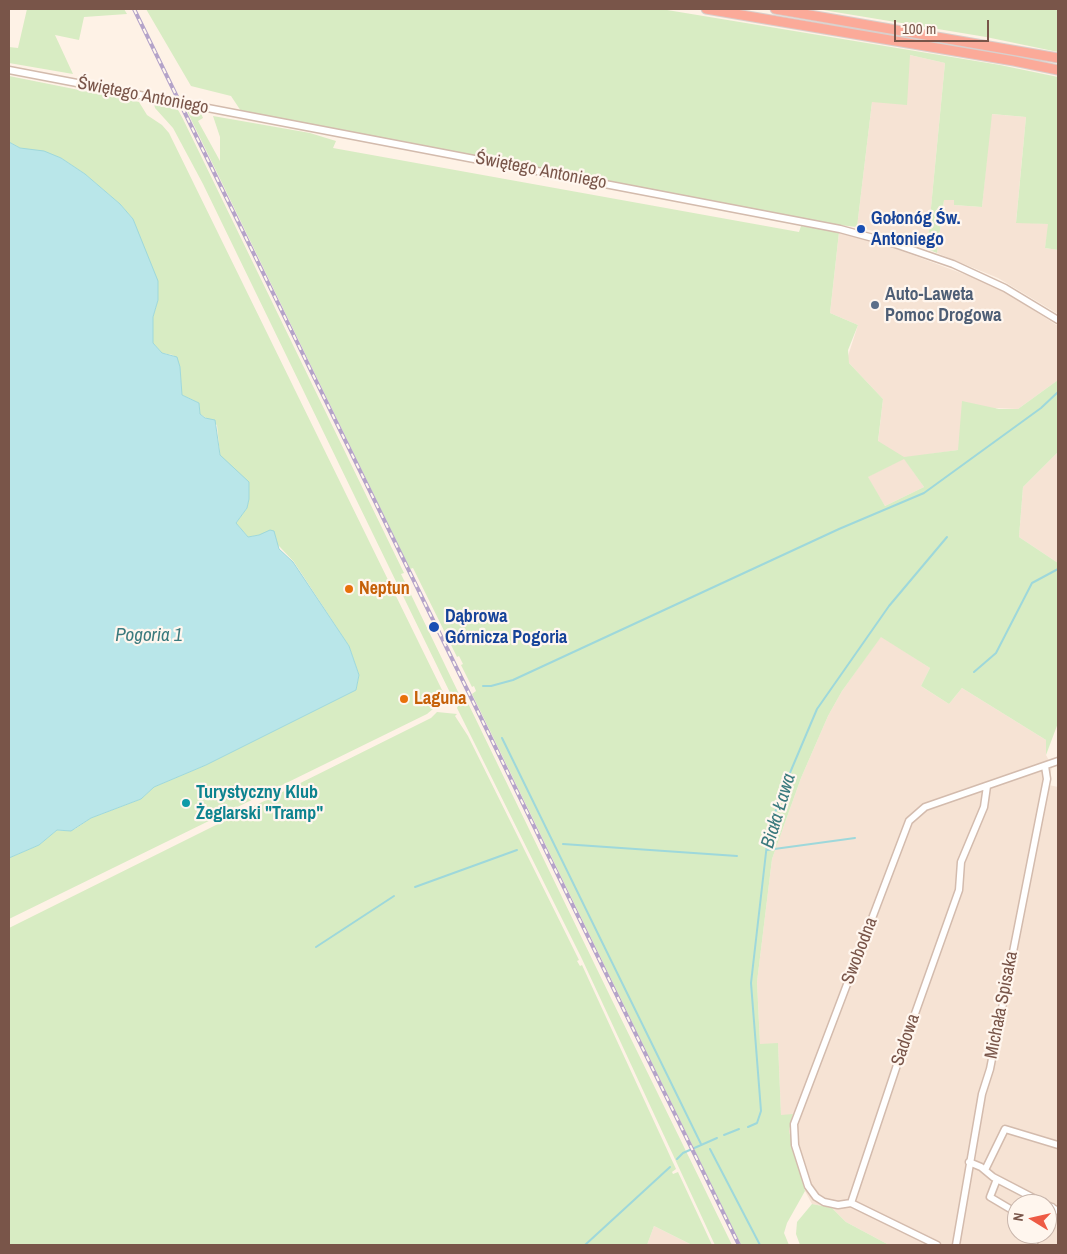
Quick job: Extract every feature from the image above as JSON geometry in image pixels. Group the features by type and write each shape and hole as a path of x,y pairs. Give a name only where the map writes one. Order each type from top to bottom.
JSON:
{"highway":[{"path":"706,9 1058,70"},
{"path":"774,9 1058,58"}],"street":[{"name":"Świętego Antoniego","path":"9,70 840,229 890,242 953,264 1005,288 1058,320"},
{"name":"Swobodna","path":"852,1203 838,1205 821,1200 808,1186 794,1141 795,1121 911,819 925,807 1058,761"},
{"name":"Michała Spisaka","path":"956,1245 969,1162 1047,778 1045,766"},
{"name":"Sadowa","path":"852,1203 899,1058 959,890 961,862 984,807 987,786"},
{"path":"985,1170 1005,1129 1058,1145"},
{"path":"969,1162 1026,1194"},
{"path":"997,1179 990,1197 1007,1207"},
{"path":"852,1203 937,1245"}],"shaded area":[{"path":"910,55 945,63 927,249 886,234 857,227 872,102"},
{"path":"991,114 1026,117 1016,222 1049,224 1045,248 1058,250 1058,314 998,278 937,253 944,200 954,200 954,205 982,207"},
{"path":"839,232 883,244 996,286 1058,326 1058,380 1018,409 996,408 958,450 904,458 878,442 883,399 847,359 858,325 830,313"},
{"path":"1058,452 1058,563 1019,537 1023,487"},
{"path":"904,458 924,487 885,506 867,477"},
{"path":"881,636 930,668 921,686 949,704 962,688 1046,740 1046,755 1052,766 1049,785 1058,787 1058,1245 889,1245 846,1222 832,1208 812,1204 805,1191 789,1131 793,1115 781,1115 778,1044 760,1044 757,982 772,859 801,778 828,716 842,691"},
{"path":"654,1226 692,1245 647,1245"}],"green space":[{"path":"27,9 124,9 127,14 84,17 79,40 55,35 73,74 9,63 9,47 18,48"},
{"path":"146,9 661,9 1000,65 1058,77 1058,250 1045,248 1048,224 1016,223 1026,117 992,114 982,207 954,205 954,200 944,200 937,253 927,249 945,63 910,55 907,105 872,102 857,227 830,224 241,111 231,96 191,86"},
{"path":"817,9 1058,9 1058,52 986,37"},
{"path":"9,76 139,102 147,115 162,125 169,133 443,692 440,703 427,714 9,919 9,858 39,845 57,830 75,829 91,818 141,799 154,787 206,765 356,690 359,675 349,646 294,562 279,546 259,535 248,537 236,523 247,508 249,499 220,455 217,425 200,414 199,403 182,395 180,367 173,355 162,353 153,343 153,317 158,300 133,219 120,204 85,174 61,158 20,148 9,142"},
{"path":"158,102 177,108 183,119 404,573 401,574 460,696 456,705 203,184 173,128 155,108 154,104"},
{"path":"186,109 200,111 203,118 198,121 220,161 220,137 213,116 310,133 336,141 333,148 799,232 801,226 839,232 830,313 858,325 848,350 849,363 883,399 878,441 904,457 958,450 962,401 999,409 1018,409 1058,380 1058,452 1023,487 1019,537 1058,563 1058,723 1046,755 1046,740 962,688 949,704 921,686 930,668 881,637 842,691 828,716 801,778 772,859 757,982 760,1044 778,1043 781,1115 793,1114 789,1131 805,1191 787,1223 784,1233 789,1245 741,1245 472,694 476,691 474,686 472,687 461,665 463,664 459,656 457,657 413,568 410,569","holes":["904,459 924,487 885,506 868,477"]},
{"path":"465,697 732,1245 715,1245 713,1241 582,959 457,708 461,699 463,702"},
{"path":"437,712 457,714 455,716 468,736 579,960 577,961 580,966 582,965 676,1169 672,1172 673,1174 678,1172 712,1245 692,1245 654,1226 647,1245 9,1245 9,928 431,718"},
{"path":"812,1204 832,1208 846,1222 889,1245 800,1245 796,1234 797,1222"}],"water":[{"name":"Pogoria 1","path":"9,142 20,148 44,151 61,158 85,174 120,204 133,219 158,281 158,300 153,317 153,343 162,353 177,357 180,367 182,395 199,403 200,414 205,418 215,420 220,455 249,482 247,508 236,523 248,537 270,530 274,531 279,549 293,562 349,646 359,675 356,690 206,765 154,787 141,799 91,818 71,831 57,830 39,845 9,858"}],"waterway":[{"path":"483,686 491,686 513,680 839,529 924,493 1041,408 1058,392"},
{"name":"Biała Ława","path":"748,1127 757,1123 761,1111 751,983 768,835 781,794 817,709 889,606 947,537"},
{"path":"974,672 996,653 1032,583 1058,569"},
{"path":"502,738 701,1144"},
{"path":"767,850 855,838"},
{"path":"563,844 737,856"},
{"path":"415,887 517,850"},
{"path":"316,947 394,896"},
{"name":"Biała Ława","path":"724,1135 739,1129"},
{"name":"Biała Ława","path":"677,1159 683,1153 717,1138"},
{"path":"710,1149 760,1245"},
{"name":"Biała Ława","path":"585,1245 670,1167"}],"railway":[{"path":"134,9 739,1245"}],"place":[{"name":"Gołonóg Św. Antoniego","path":"861,229"},
{"name":"Auto-Laweta Pomoc Drogowa","path":"875,305"},
{"name":"Neptun","path":"349,589"},
{"name":"Dąbrowa Górnicza Pogoria","path":"434,627"},
{"name":"Laguna","path":"404,699"},
{"name":"Turystyczny Klub Żeglarski \"Tramp\"","path":"186,803"}]}
